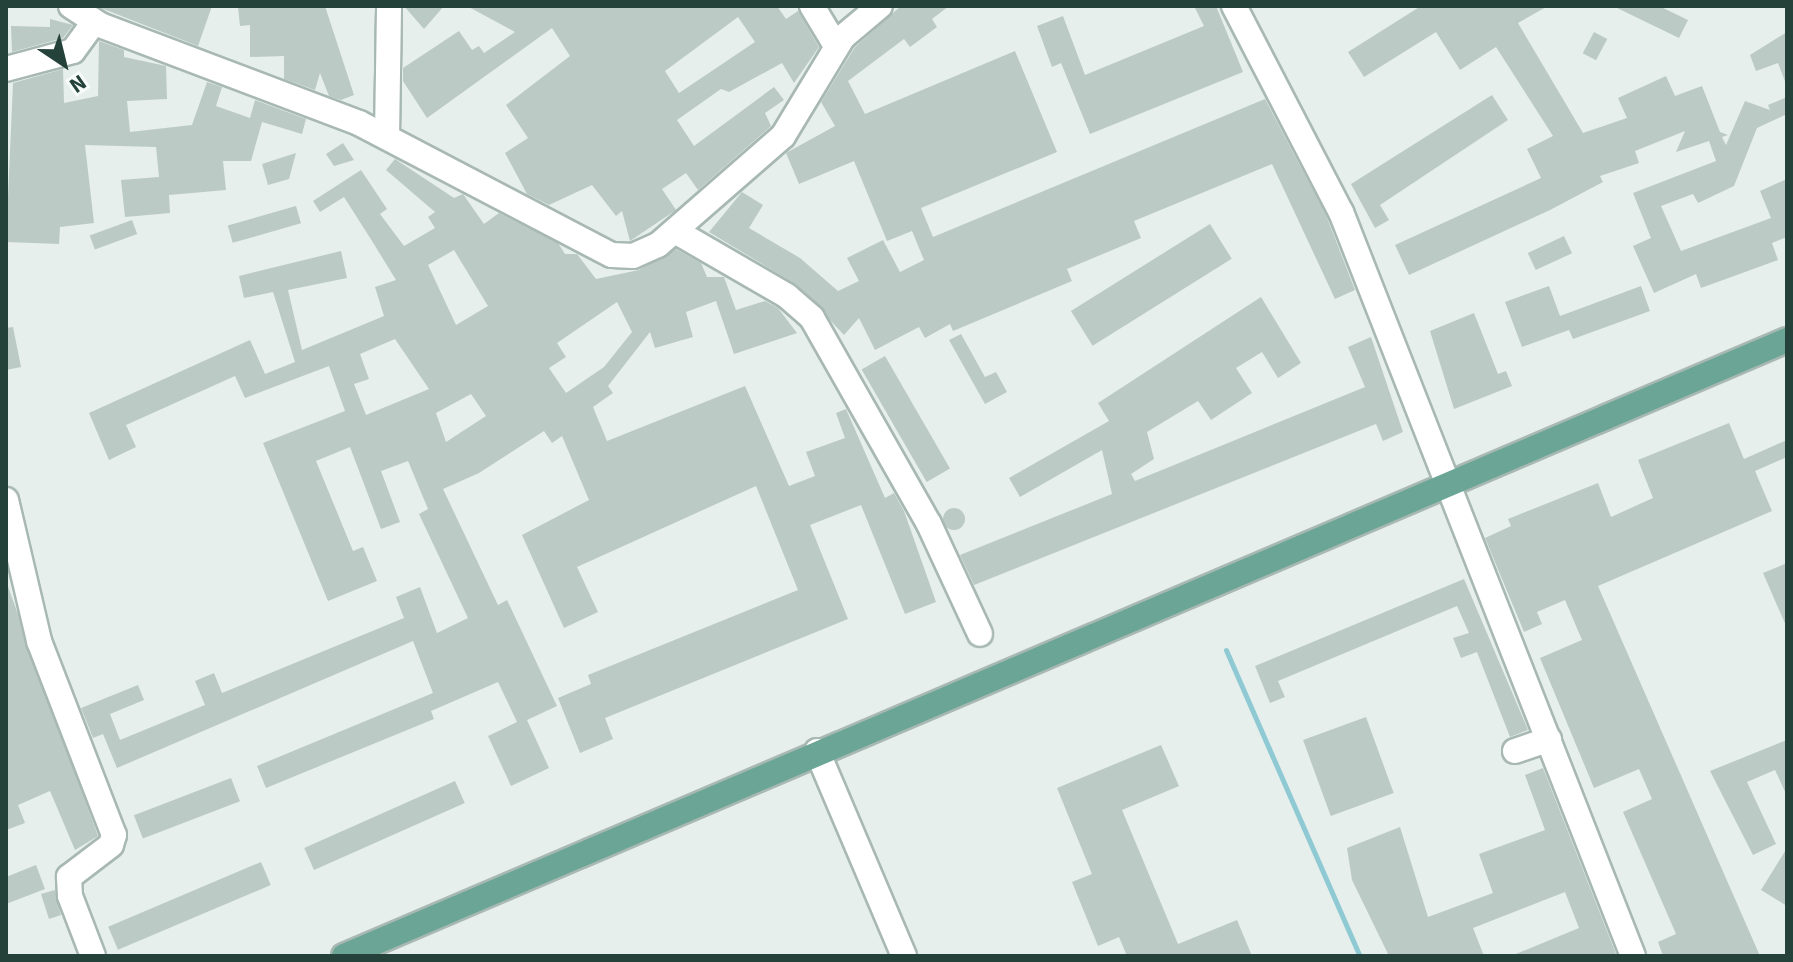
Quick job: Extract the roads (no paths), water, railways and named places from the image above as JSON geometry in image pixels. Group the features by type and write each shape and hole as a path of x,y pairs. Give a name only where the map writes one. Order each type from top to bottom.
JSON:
{"main road":[{"path":"344,956 817,751 1787,340"}],"street":[{"path":"71,6 94,22 387,136 612,255 633,256 675,231 783,136 843,37 880,6"},
{"path":"387,136 389,6"},
{"path":"812,6 832,39 843,37"},
{"path":"1234,6 1341,212 1633,956"},
{"path":"6,69 73,51 94,22"},
{"path":"675,231 787,296 812,318 929,524 980,634"},
{"path":"6,500 44,654 114,835 111,845 69,877 70,896 93,956"},
{"path":"1515,751 1549,739"},
{"path":"817,751 904,956"}],"waterway":[{"path":"1226,650 1360,956"}]}
